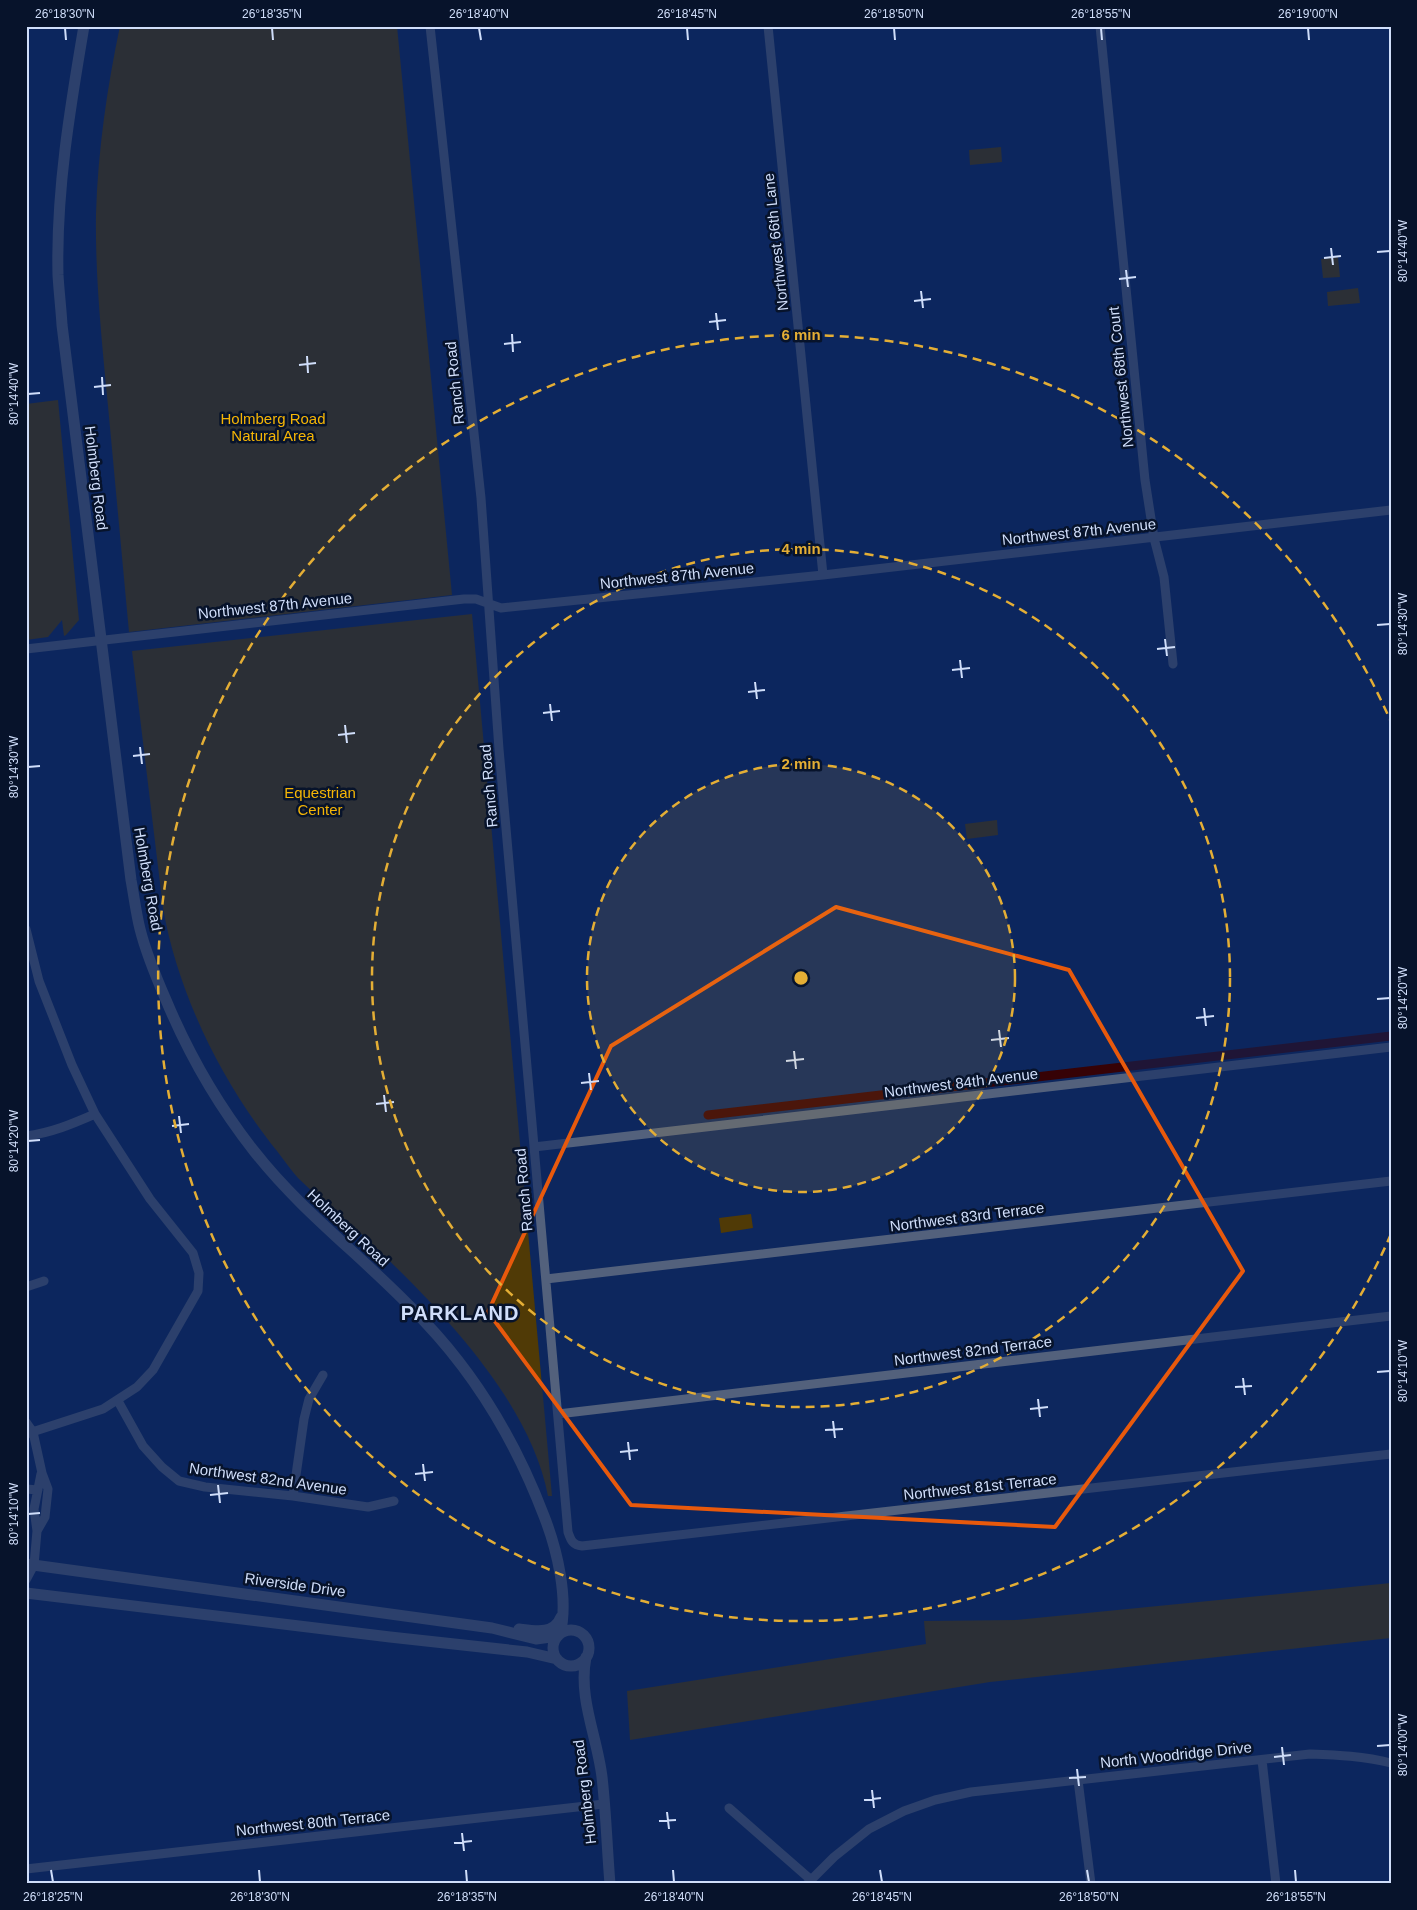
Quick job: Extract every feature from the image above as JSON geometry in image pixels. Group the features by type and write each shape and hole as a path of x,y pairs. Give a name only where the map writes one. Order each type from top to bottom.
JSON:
{"street":[{"name":"Ranch Road","path":"430,26 481,498 488,605 534,1147 568,1532 573,1543"},
{"name":"Northwest 66th Lane","path":"768,26 823,575"},
{"name":"Northwest 68th Court","path":"1100,26 1146,480 1154,538 1164,577 1173,664"},
{"name":"Holmberg Road","path":"81,27 63,170 58,275 62,325 131,880 140,930 156,978 179,1031 207,1086 231,1121 269,1171 292,1196 425,1322 459,1362 508,1436 540,1506 552,1538 564,1606 559,1635"},
{"name":"Northwest 87th Avenue","path":"26,649 464,599 476,599 488,605 501,608 823,575 1391,510"},
{"path":"26,928 40,981 72,1065 95,1114 150,1199 193,1253 199,1273 198,1291 153,1370 137,1387 103,1409 30,1433"},
{"name":"Northwest 84th Avenue","path":"534,1147 1391,1047"},
{"path":"26,1136 43,1134 63,1128 95,1114"},
{"name":"Northwest 83rd Terrace","path":"546,1279 1391,1181"},
{"path":"26,1287 44,1281"},
{"name":"Northwest 82nd Terrace","path":"558,1414 1391,1316"},
{"path":"293,1496 304,1419 309,1399 323,1376"},
{"name":"Northwest 82nd Avenue","path":"118,1401 143,1446 162,1467 179,1481 205,1487 293,1496 368,1507 394,1501"},
{"path":"26,1422 48,1490 45,1518 37,1531"},
{"name":"Northwest 81st Terrace","path":"573,1543 582,1546 1391,1454"},
{"path":"26,1580 37,1531 34,1508 42,1473"},
{"path":"26,1489 38,1490"},
{"name":"Riverside Drive","path":"30,1565 492,1628 536,1639 559,1635"},
{"path":"26,1593 527,1652 561,1662 575,1666 586,1657 588,1644 581,1634 568,1630 559,1635 553,1645 554,1655 561,1662"},
{"name":"Holmberg Road","path":"564,1606 581,1634"},
{"path":"492,1628 542,1631 552,1629 558,1624 564,1606"},
{"name":"Holmberg Road","path":"586,1657 583,1672 584,1698 598,1755 610,1884"},
{"name":"Holmberg Road","path":"561,1662 584,1698"},
{"name":"North Woodridge Drive","path":"809,1881 834,1857 869,1829 904,1811 936,1800 971,1792 1310,1754 1375,1759 1391,1764"},
{"path":"1262,1760 1276,1884"},
{"path":"1078,1780 1091,1884"},
{"name":"Northwest 80th Terrace","path":"26,1869 604,1804"},
{"path":"729,1808 809,1881"}],"highlighted area":[{"path":"836,907 1069,970 1243,1271 1055,1527 631,1505 488,1312 611,1046"}],"green space":[{"name":"Holmberg Road Natural Area","path":"120,26 397,26 452,595 129,632 101,334 96,238 97,190 101,143 107,96"},
{"path":"1001,147 1002,162 970,165 969,150"},
{"path":"1338,257 1340,277 1323,278 1321,259"},
{"path":"1358,288 1360,303 1328,306 1327,292"},
{"path":"58,400 79,620 64,636 62,620 48,637 26,640 26,404"},
{"name":"Equestrian Center","path":"472,614 552,1496 548,1496 538,1460 522,1425 501,1390 477,1357 451,1325 395,1267 295,1175 257,1125 238,1096 205,1036 179,973 163,908 132,651"},
{"path":"997,820 998,835 967,839 965,824"},
{"path":"751,1214 753,1228 721,1233 719,1218"},
{"path":"1391,1583 1391,1638 990,1682 630,1740 627,1691 926,1644 924,1621 1015,1620"}],"waterway":[{"path":"708,1115 1391,1036"}],"district":[{"name":"PARKLAND","path":"460,1313"}]}
